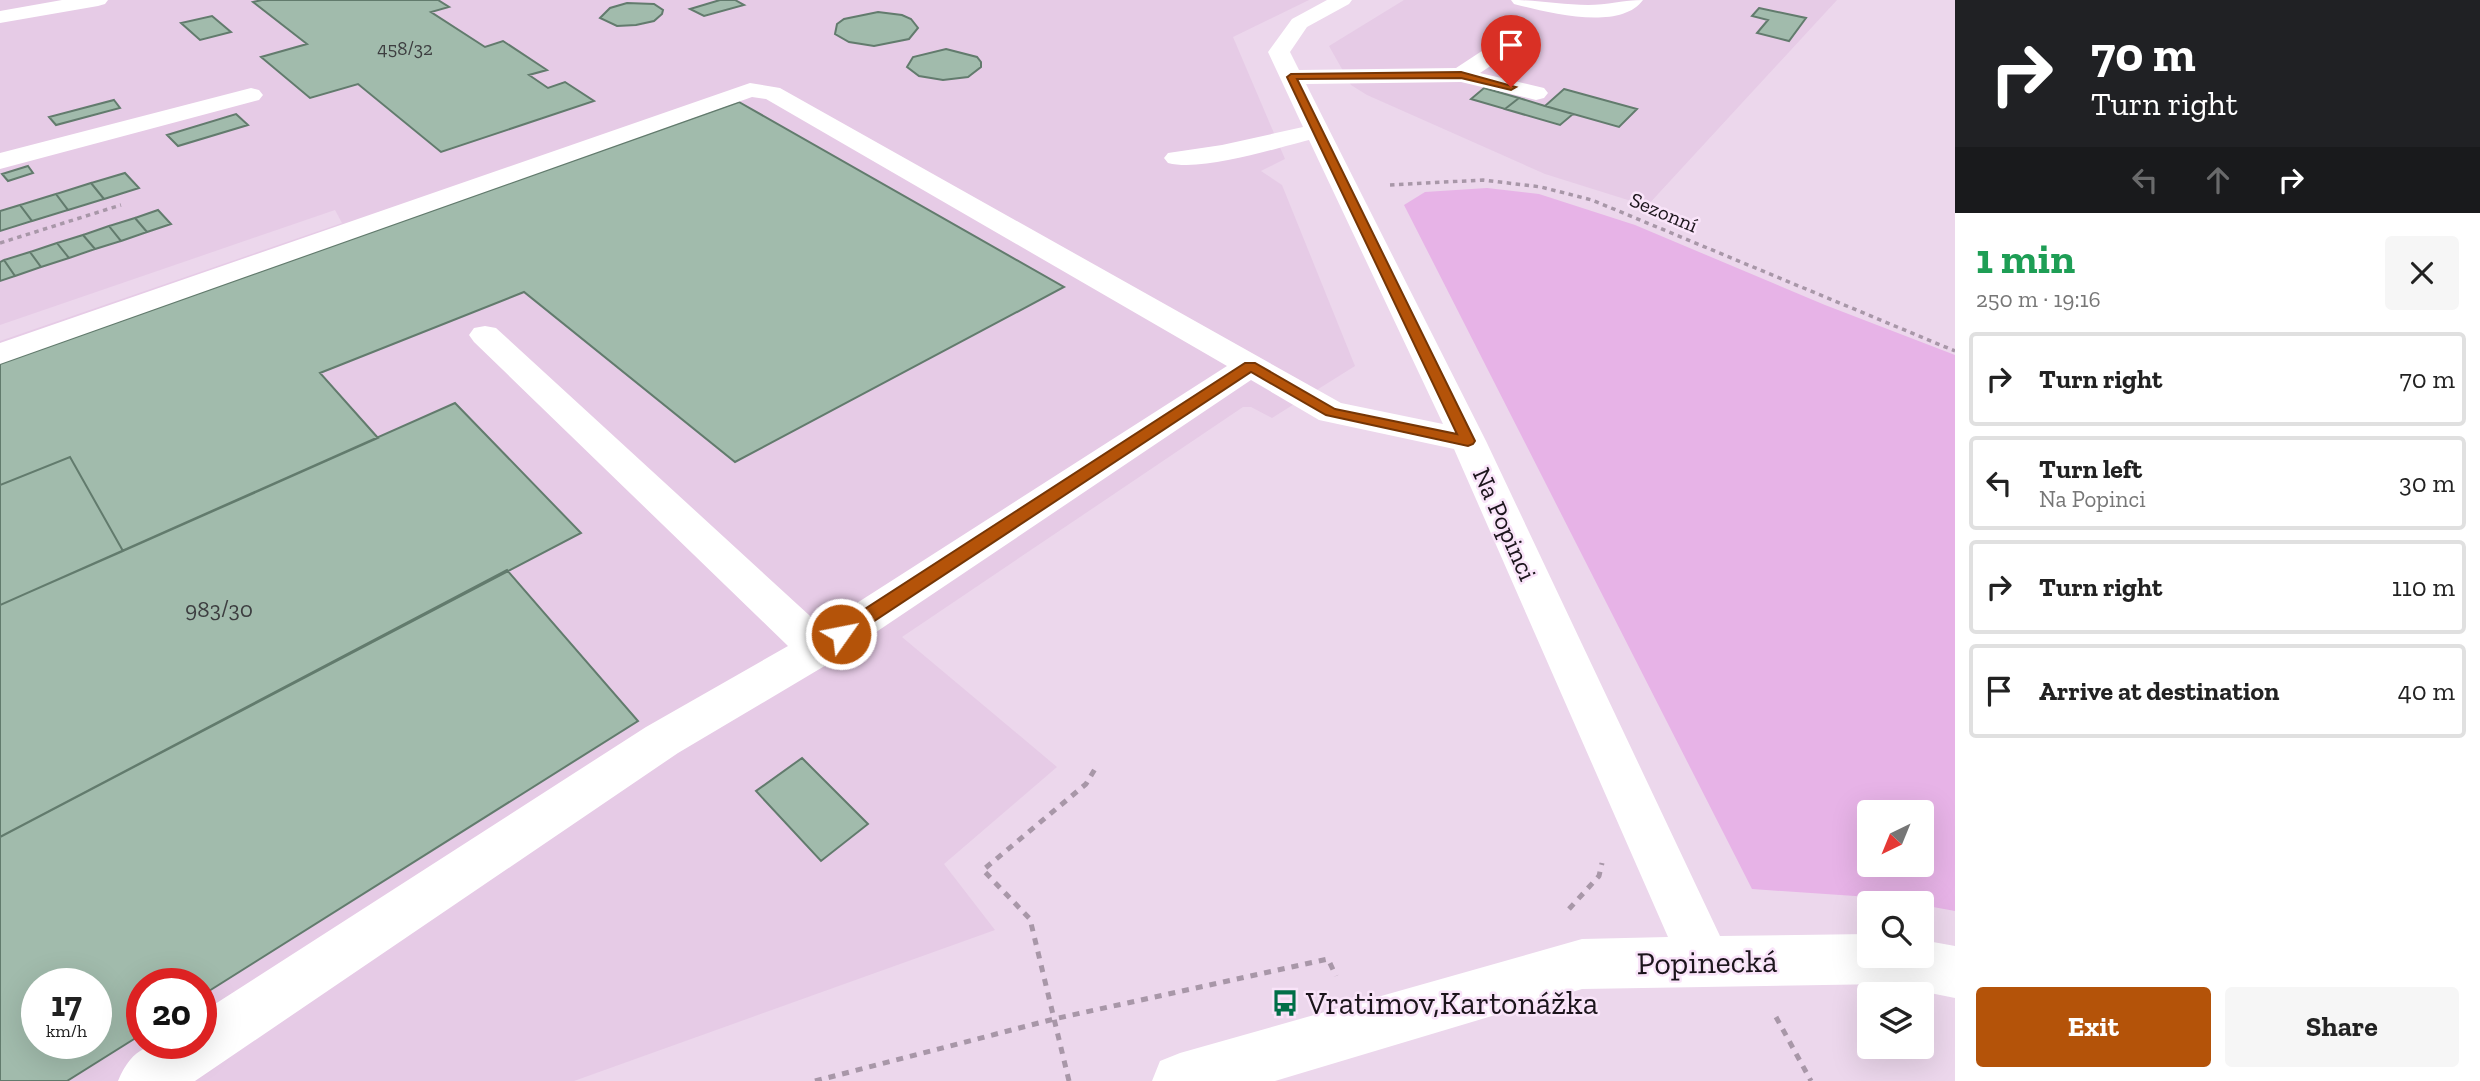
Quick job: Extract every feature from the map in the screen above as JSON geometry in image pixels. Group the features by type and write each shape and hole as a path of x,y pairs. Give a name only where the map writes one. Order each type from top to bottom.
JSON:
{"street":[{"path":"0,17 98,0"},
{"name":"Na Popinci","path":"1342,0 1299,23 1279,52 1343,188 1725,961"},
{"path":"1521,0 1601,13 1615,10 1633,0"},
{"path":"1461,75 1502,48"},
{"path":"1291,77 1461,75 1536,93"},
{"path":"0,354 750,90 772,93 1331,412 1468,441"},
{"path":"0,161 251,95"},
{"path":"1177,158 1222,153 1317,131"},
{"path":"485,335 818,649"},
{"path":"146,1081 662,740 818,649 1250,366"},
{"name":"Popinecká","path":"1180,1081 1582,964 1885,959 1955,972"}],"path":[{"name":"Sezonní","path":"1343,188 1483,180 1541,187 1592,200 1830,302 1955,351"},
{"path":"0,243 121,205"},
{"path":"1069,1081 1030,919 983,870 1086,785 1098,764"},
{"path":"815,1081 1054,1019 1328,958 1338,980"},
{"path":"1725,961 1811,1081"}],"shaded area":[{"path":"0,0 1309,0 1233,37 1285,159 1261,171 1282,185 1355,366 1272,418 1251,407 1243,407 902,637 1057,767 944,864 995,930 574,1081 0,1081 0,341 342,223 335,210 0,325"},
{"path":"1404,0 1837,0 1647,206 1545,174 1367,95 1351,85 1329,46"},
{"path":"1487,188 1539,194 1635,225 1825,305 1955,355 1955,911 1934,907 1934,891 1857,891 1857,896 1752,889 1404,205 1425,192"}],"building":[{"path":"438,0 449,7 431,12 485,47 503,41 547,70 529,75 548,88 565,82 594,101 441,152 358,84 310,98 261,57 307,44 253,2"},
{"path":"720,0 735,0 744,5 704,16 690,9"},
{"path":"627,3 654,4 663,10 662,14 654,21 636,25 617,26 600,18 610,8"},
{"path":"1759,8 1806,18 1789,41 1757,33 1768,20 1752,16"},
{"path":"878,12 902,15 911,19 918,28 909,39 874,46 849,42 835,34 837,24 844,19"},
{"path":"212,16 231,32 200,40 181,23"},
{"path":"946,49 977,57 981,67 968,77 943,80 919,76 907,67 913,57"},
{"path":"1484,88 1519,98 1505,109 1471,99"},
{"path":"1564,89 1637,109 1619,127 1545,106"},
{"path":"1519,98 1573,114 1560,125 1505,109"},
{"path":"114,100 120,108 56,125 49,117"},
{"path":"739,102 1064,287 735,462 524,292 320,373 378,438 123,551 70,457 0,485 0,364"},
{"path":"236,114 248,125 178,146 167,135"},
{"path":"28,166 33,173 8,181 2,174"},
{"path":"125,173 139,188 104,199 91,183"},
{"path":"91,183 104,199 68,210 56,194"},
{"path":"56,194 68,210 32,221 20,205"},
{"path":"20,205 32,221 0,231 0,211"},
{"path":"158,210 171,224 147,232 135,218"},
{"path":"135,218 147,232 121,241 109,226"},
{"path":"109,226 121,241 95,249 83,235"},
{"path":"83,235 95,249 69,258 57,243"},
{"path":"57,243 69,258 41,267 30,252"},
{"path":"30,252 41,267 15,276 4,260"},
{"path":"4,260 15,276 0,281 0,262"},
{"path":"455,403 581,533 0,837 0,605"},
{"path":"70,457 123,551 0,605 0,485"},
{"path":"507,570 638,721 217,986 217,968 126,968 126,1044 112,1053 112,968 21,968 21,1059 102,1059 67,1081 0,1081 0,837"},
{"path":"802,758 868,824 821,861 756,791"}],"place":[{"name":"Vratimov,Kartonážka","path":"1285,1003"}],"route":[{"path":"841,634 1250,366 1331,412 1468,441 1291,77 1461,75 1511,87"}]}
